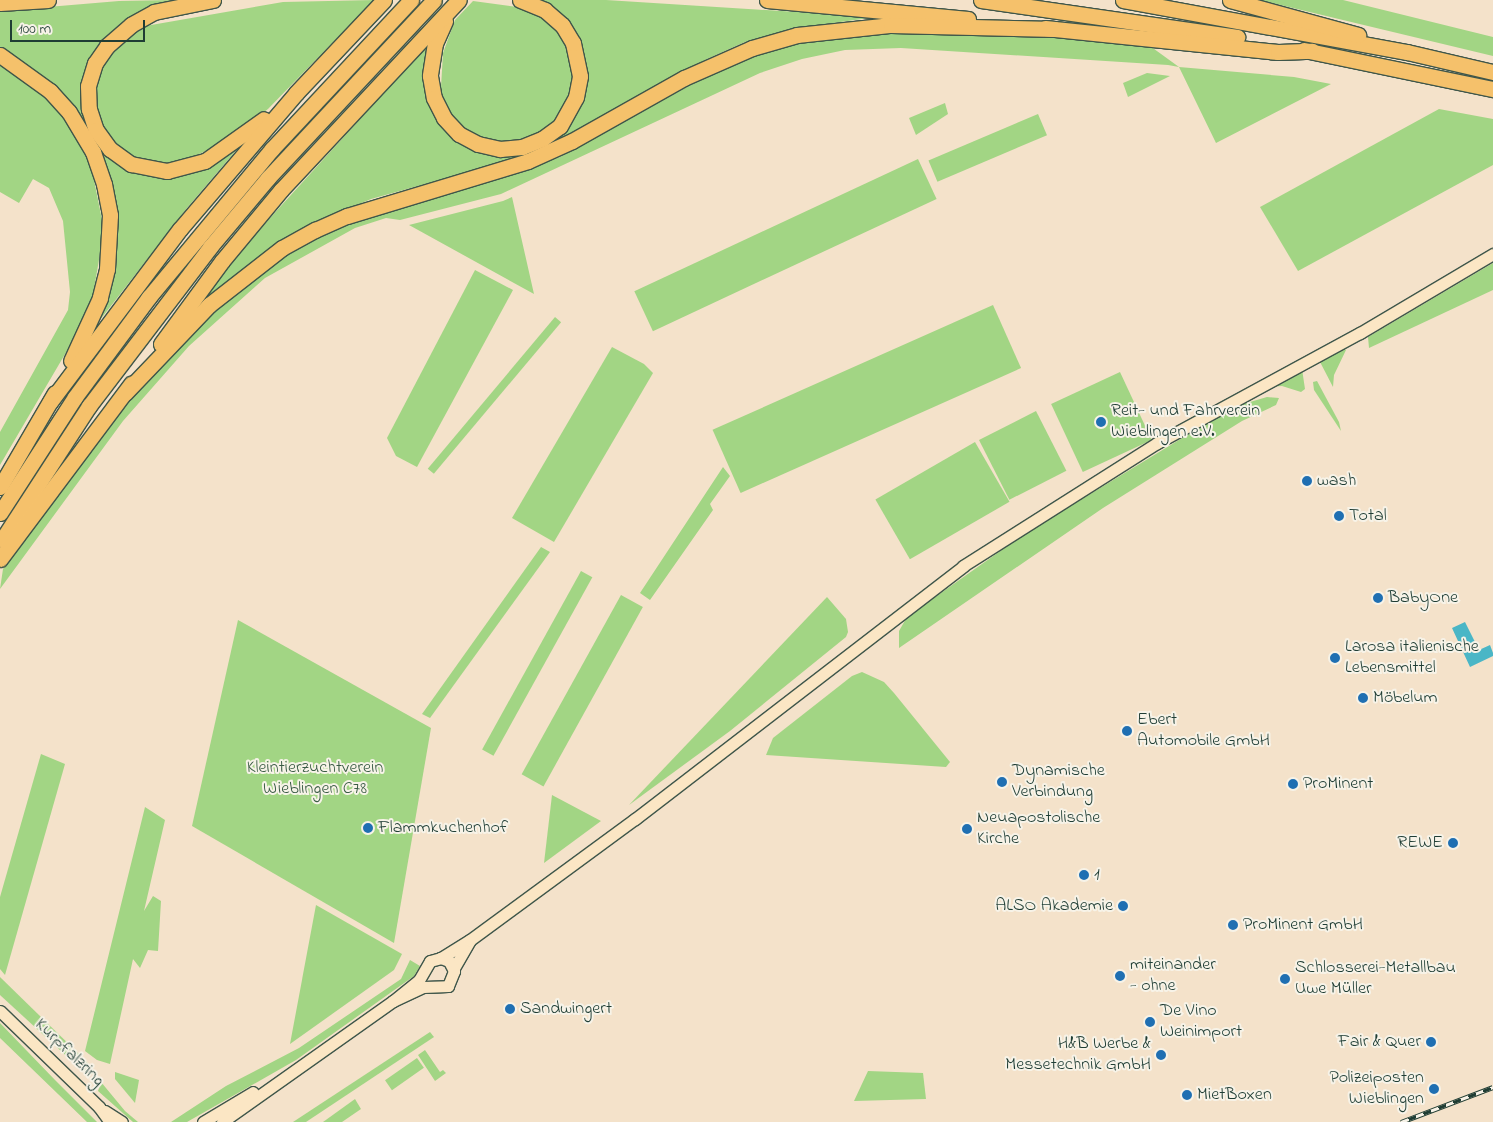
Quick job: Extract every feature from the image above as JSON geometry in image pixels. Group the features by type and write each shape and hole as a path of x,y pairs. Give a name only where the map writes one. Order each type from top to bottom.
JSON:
{"highway":[{"path":"0,3 48,0"},
{"path":"213,0 154,12 117,35 100,54 89,80 88,109 96,130 110,149 141,168 167,171 192,166 239,139 296,92"},
{"path":"50,402 146,271 296,92 384,0"},
{"path":"0,513 75,397 155,289 272,149 411,0"},
{"path":"0,544 89,406 210,247 268,178 434,0"},
{"path":"457,2 439,33 432,55 430,76 434,98 444,118 464,137 489,148 511,149 532,144 560,126 576,97 580,76 574,43 562,25 545,10 520,0"},
{"path":"767,0 914,12 1054,29 1278,52 1312,51"},
{"path":"981,0 1115,18 1312,51 1493,89"},
{"path":"1123,0 1407,52 1493,72"},
{"path":"1230,0 1332,26 1407,52"},
{"path":"0,559 222,261 281,190 457,2"},
{"path":"125,393 215,300 282,248 315,230 347,216 528,161 572,141 684,78 752,48 797,35 891,26 1054,29"},
{"path":"0,55 50,91 69,112 93,152 104,184 110,215 107,269 100,298 50,402 0,487"}],"main road":[{"path":"393,1002 424,973 430,961 442,958 470,940 635,819 963,566 1157,443 1360,333 1493,254"},
{"path":"222,1122 312,1057 393,1002 423,987 440,989 450,984 454,968 470,940"},
{"path":"442,958 454,968"},
{"path":"424,973 432,987"},
{"name":"Kurpfalzring","path":"0,1011 100,1107 110,1122"},
{"path":"203,1122 312,1057"},
{"path":"100,1107 122,1122"}],"green space":[{"path":"173,0 130,19 111,32 283,2 374,0 268,109 226,141 189,159 204,167 239,147 187,208 100,320 114,267 116,230 76,112 43,76 0,48 0,11 119,1"},
{"path":"542,0 606,0 876,17 791,29 745,42 707,59 550,145 512,160 371,199 322,220 267,251 206,298 226,269 270,218 431,41 427,91 441,87 443,53 455,20 473,1 524,8"},
{"path":"1260,0 1343,0 1493,37 1493,56"},
{"path":"898,31 1048,36 1150,46 1179,67 901,48 845,50 802,59 760,73 501,194 400,220 386,218 355,228 265,278 189,346 123,421 0,589 3,569 113,418 232,293 290,251 347,224 482,184 560,157 705,77 754,55 801,41"},
{"path":"0,64 37,89 64,116 79,140 92,170 104,230 93,295 68,349 0,465 0,432 68,310 70,292 63,221 49,188 33,179 19,203 0,192"},
{"path":"1179,67 1294,77 1331,84 1216,143"},
{"path":"1147,73 1170,76 1128,97 1123,83"},
{"path":"945,103 948,114 916,135 909,118"},
{"path":"1439,109 1493,119 1493,165 1298,271 1260,207"},
{"path":"1038,114 1047,135 937,182 928,160"},
{"path":"918,159 937,199 653,331 634,291"},
{"path":"512,197 534,294 409,225 503,201"},
{"path":"1493,263 1493,290 1369,348 1368,337"},
{"path":"475,270 513,290 417,467 396,456 387,438"},
{"path":"993,305 1021,368 741,493 713,430"},
{"path":"555,317 561,322 434,474 428,469"},
{"path":"612,347 644,364 653,373 554,542 512,518"},
{"path":"1343,348 1346,350 1334,375 1333,387 1319,360"},
{"path":"1302,369 1305,389 1301,392 1282,386 1268,387"},
{"name":"Reit- und Fahrverein Wieblingen e.V.","path":"1120,372 1152,440 1083,472 1051,404"},
{"path":"1317,381 1339,422 1341,431 1314,390 1313,382"},
{"path":"1267,397 1279,398 1276,405 1242,421 1103,508 899,648 899,631 907,617 1023,535 1233,407"},
{"path":"1036,411 1066,471 1009,500 979,440"},
{"path":"975,442 1010,502 910,559 875,500"},
{"path":"723,467 730,476 710,504 713,510 650,600 640,593"},
{"path":"541,547 550,552 430,718 422,714"},
{"path":"581,571 592,577 493,756 482,749"},
{"path":"621,595 643,607 543,786 522,774"},
{"path":"827,597 846,619 848,632 846,637 730,731 629,805"},
{"name":"Kleintierzuchtverein Wieblingen C78","path":"238,620 431,728 394,943 192,826"},
{"path":"862,672 884,682 894,693 950,762 946,767 766,755 773,738 852,676"},
{"path":"41,754 65,764 5,975 0,969 0,897"},
{"path":"552,795 601,821 544,863"},
{"path":"145,807 165,820 144,911 153,896 161,901 158,951 148,950 140,968 133,959 110,1064 97,1060 85,1051"},
{"path":"316,905 402,954 394,970 290,1044"},
{"path":"410,960 420,966 414,976 296,1060 187,1122 171,1122 226,1086 299,1048 401,979"},
{"path":"0,977 81,1056 93,1069 93,1074 86,1074 0,995"},
{"path":"0,1023 97,1122 87,1122 0,1038"},
{"path":"430,1032 434,1037 306,1122 293,1122"},
{"path":"425,1050 440,1072 443,1070 446,1073 435,1081 418,1055"},
{"path":"417,1058 424,1068 392,1090 385,1080"},
{"path":"868,1071 923,1073 926,1099 854,1101"},
{"path":"115,1072 139,1080 135,1103 115,1079"},
{"path":"101,1082 125,1111 138,1122 133,1122 98,1091"},
{"path":"355,1099 361,1109 342,1122 323,1122"}],"water":[{"path":"1465,622 1479,650 1490,645 1493,653 1493,656 1470,667 1452,628"}],"railway":[{"path":"1401,1122 1493,1087"}],"place":[{"name":"Reit- und Fahrverein Wieblingen e.V.","path":"1101,422"},
{"name":"wash","path":"1307,481"},
{"name":"Total","path":"1339,516"},
{"name":"BabyOne","path":"1378,598"},
{"name":"Larosa italienische Lebensmittel","path":"1335,658"},
{"name":"Möbelum","path":"1363,698"},
{"name":"Ebert Automobile GmbH","path":"1127,731"},
{"name":"Dynamische Verbindung","path":"1002,782"},
{"name":"ProMinent","path":"1293,784"},
{"name":"Flammkuchenhof","path":"368,828"},
{"name":"Neuapostolische Kirche","path":"967,829"},
{"name":"REWE","path":"1453,843"},
{"name":"1","path":"1084,875"},
{"name":"ALSO Akademie","path":"1123,906"},
{"name":"ProMinent GmbH","path":"1233,925"},
{"name":"miteinander - ohne","path":"1120,976"},
{"name":"Schlosserei-Metallbau Uwe Müller","path":"1285,979"},
{"name":"Sandwingert","path":"510,1009"},
{"name":"De Vino Weinimport","path":"1150,1022"},
{"name":"Fair & Quer","path":"1431,1042"},
{"name":"H&B Werbe & Messetechnik GmbH","path":"1161,1055"},
{"name":"Polizeiposten Wieblingen","path":"1434,1089"},
{"name":"MietBoxen","path":"1187,1095"}]}
